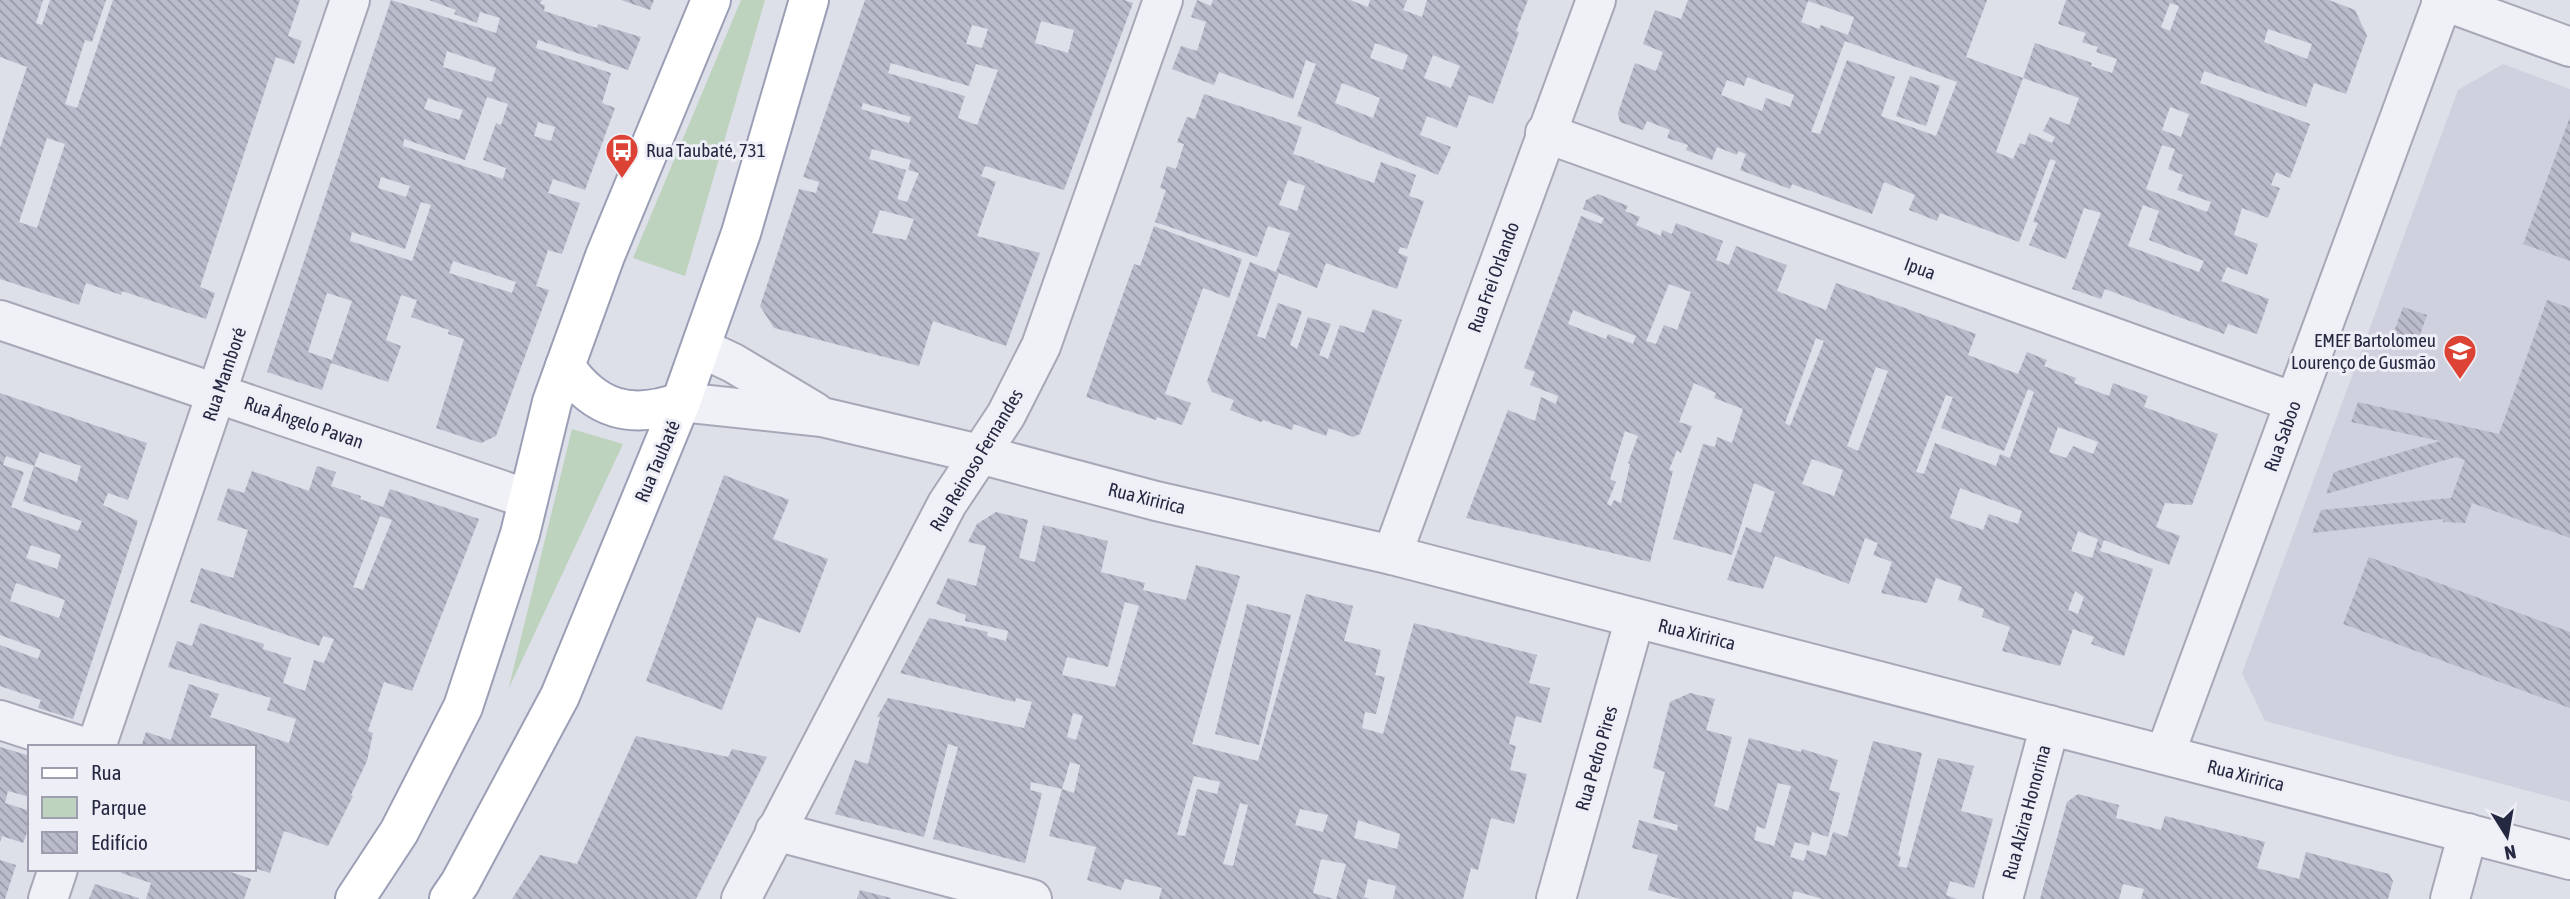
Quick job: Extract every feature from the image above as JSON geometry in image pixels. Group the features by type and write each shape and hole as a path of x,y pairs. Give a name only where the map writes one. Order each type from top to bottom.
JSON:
{"main road":[{"path":"355,899 399,832 463,708 520,534 552,402 605,256 711,0"},
{"name":"Rua Taubaté","path":"449,899 560,696 681,402 741,233 809,0"},
{"path":"565,366 578,385 595,399 615,408 638,412 660,410 681,402"}],"street":[{"name":"Rua Mamboré","path":"97,745 350,0"},
{"name":"Rua Reinoso Fernandes","path":"741,899 947,504 1006,415 1041,346 1163,0"},
{"name":"Rua Frei Orlando","path":"1392,555 1596,0"},
{"path":"2442,0 2570,47"},
{"name":"Rua Saboo","path":"2165,754 2442,0"},
{"name":"Ipua","path":"1545,133 2294,402"},
{"name":"Rua Ângelo Pavan","path":"0,320 528,499"},
{"name":"Rua Xiririca","path":"701,348 733,363 822,417"},
{"name":"Rua Xiririca","path":"681,402 822,417 979,454 1156,501 1392,555 2570,860"},
{"name":"Rua Pedro Pires","path":"1556,899 1635,618"},
{"path":"0,720 78,745"},
{"name":"Rua Alzira Honorina","path":"2003,899 2050,725"},
{"path":"775,831 1032,899"},
{"path":"2450,899 2468,833"},
{"path":"48,899 57,871"}],"shaded area":[{"name":"EMEF Bartolomeu Lourenço de Gusmão","path":"2503,64 2570,89 2570,802 2265,721 2242,673 2458,90"}],"green space":[{"path":"741,0 765,0 685,276 633,258"},
{"path":"572,429 623,444 509,688 509,687"}],"building":[{"path":"0,0 43,0 36,23 42,25 50,0 106,0 92,42 85,40 65,104 77,108 113,0 300,0 288,36 302,41 294,64 276,57 200,287 215,293 206,319 122,291 121,295 86,283 79,305 0,279 0,148 27,67 0,57","holes":["47,138 65,144 37,228 19,222"]},
{"path":"391,0 496,33 500,18 480,12 477,23 454,14 456,10 429,0 542,0 540,4 545,5 544,11 597,28 598,24 641,37 628,70 538,40 536,48 611,73 602,103 615,108 585,190 553,179 548,193 580,203 562,254 548,250 536,286 549,290 496,436 481,443 436,428 464,339 448,334 449,330 411,317 417,300 401,295 386,340 401,346 388,382 331,363 322,390 267,372","holes":["447,51 496,68 492,82 443,67","487,97 508,104 501,125 496,123 483,160 506,168 503,179 403,146 404,139 465,160","428,98 463,110 459,120 424,109","538,122 555,127 551,141 534,136","381,177 410,186 406,197 378,188","421,202 431,205 412,261 350,241 352,232 405,249","453,261 516,282 512,293 449,273","327,293 352,301 332,360 308,352"]},
{"path":"621,0 654,0 650,10"},
{"path":"865,0 1124,0 1133,3 1064,190 985,166 981,176 996,182 977,236 1040,253 1006,346 933,321 919,366 774,328 760,306 799,189 816,193 819,182 803,177","holes":["1041,21 1074,30 1068,53 1035,43","972,25 988,29 982,48 966,44","891,63 969,86 976,64 998,70 977,125 958,118 965,96 888,73","863,103 911,117 909,123 861,109","872,149 911,160 908,170 919,173 907,202 897,199 906,170 869,159","880,210 914,219 906,240 872,233"]},
{"path":"1197,0 1211,6 1213,0 1350,0 1368,7 1370,0 1407,0 1403,10 1422,17 1427,0 1528,0 1493,104 1469,95 1457,128 1427,116 1420,135 1451,147 1438,175 1297,116 1316,64 1306,60 1293,99 1219,72 1214,85 1172,69 1181,46 1197,51 1206,22 1191,17","holes":["1375,43 1408,55 1403,70 1370,58","1433,55 1460,66 1451,88 1424,78","1342,83 1380,98 1373,118 1335,103"]},
{"path":"1688,0 1987,0 1966,57 2023,78 2035,43 2112,73 2117,59 2096,52 2098,47 2082,42 2086,33 2058,24 2066,0 2329,0 2355,10 2367,36 2346,94 2314,83 2306,107 2204,71 2200,83 2310,124 2290,178 2276,172 2271,185 2280,188 2268,218 2242,208 2234,235 2258,244 2247,275 2227,267 2221,281 2269,299 2257,334 2228,324 2224,334 2105,289 2101,299 2072,289 2101,213 2084,208 2066,259 2029,245 2038,223 2033,222 2056,161 2050,159 2019,242 1940,213 1937,221 1909,210 1915,195 1884,182 1872,214 1792,184 1790,189 1740,170 1746,154 1738,151 1737,155 1717,147 1712,160 1686,150 1688,145 1667,138 1670,130 1647,121 1643,130 1620,122 1618,113 1635,63 1656,71 1663,52 1643,44 1655,10 1681,19","holes":["1808,1 1854,17 1848,35 1821,25 1819,29 1801,22","2170,3 2179,6 2170,31 2161,27","2268,29 2312,44 2307,59 2264,42","1845,41 1957,82 1936,136 1881,116 1895,77 1847,60 1820,134 1811,132","1747,77 1794,95 1790,107 1766,98 1762,111 1721,95 1727,80 1744,86","2023,78 2079,98 2069,125 2050,117 2043,131 2055,137 2052,143 2029,133 2025,145 2020,143 2013,159 1996,152","2170,107 2189,114 2181,137 2162,130","2162,145 2175,149 2168,169 2183,175 2177,190 2211,202 2207,212 2146,189","2143,205 2159,211 2149,240 2204,261 2199,272 2128,246"]},
{"path":"1910,76 1940,86 1926,126 1896,116"},
{"path":"1204,94 1302,127 1293,154 1374,183 1381,162 1416,175 1409,196 1424,201 1407,249 1400,247 1398,253 1408,257 1397,289 1326,263 1317,288 1279,273 1257,336 1265,339 1278,303 1302,311 1290,345 1297,349 1308,317 1331,324 1319,355 1328,359 1340,325 1364,333 1373,309 1402,320 1360,434 1353,437 1329,428 1326,436 1294,424 1292,430 1263,420 1261,422 1230,410 1234,400 1212,392 1207,381 1250,262 1276,272 1290,233 1268,226 1257,257 1155,222 1166,190 1160,188 1167,166 1176,169 1184,144 1177,142 1187,117 1195,119","holes":["1288,180 1305,186 1297,211 1279,205"]},
{"path":"2570,117 2570,261 2523,244"},
{"path":"1598,194 1628,206 1625,211 1640,217 1636,225 1661,236 1662,230 1672,234 1676,223 1723,241 1716,260 1729,265 1736,246 1787,265 1777,291 1826,310 1836,283 1976,334 1968,355 2018,374 2027,352 2047,360 2044,366 2076,378 2074,383 2109,396 2113,383 2148,396 2144,407 2218,434 2192,505 2165,503 2156,527 2180,536 2169,565 2104,540 2100,551 2153,569 2124,656 2091,644 2094,637 2073,629 2060,666 2002,651 2010,627 1982,617 1984,609 1958,600 1962,587 1936,578 1927,603 1881,593 1892,562 1873,555 1878,543 1865,538 1849,584 1775,556 1763,589 1727,580 1746,527 1761,533 1775,492 1754,483 1732,555 1673,539 1703,444 1715,447 1717,437 1732,443 1743,409 1714,398 1716,393 1694,383 1679,422 1692,426 1681,453 1677,450 1669,470 1673,471 1650,562 1466,518 1508,410 1535,421 1541,397 1556,404 1558,396 1530,385 1535,372 1524,368 1581,216 1601,224 1604,218 1583,209 1586,200","holes":["1669,284 1691,292 1677,330 1664,325 1656,344 1646,341","1573,310 1636,336 1633,344 1608,334 1606,339 1568,324","1816,338 1824,341 1790,426 1785,423","1876,367 1888,371 1858,451 1847,446","2028,389 2034,392 2010,458 2000,454 1996,466 1935,443 1924,474 1916,472 1946,395 1953,397 1941,428 2004,451","2058,427 2098,442 2093,454 2073,446 2066,458 2049,452","1625,431 1638,436 1628,463 1630,464 1621,503 1614,500 1611,506 1607,504 1616,482 1610,479","1812,459 1843,470 1834,496 1802,484","1960,488 2022,511 2018,524 1989,514 1983,530 1950,518","2078,531 2098,539 2092,558 2071,551","2075,591 2084,597 2078,614 2068,610"]},
{"path":"1154,226 1242,259 1229,298 1203,288 1165,394 1191,403 1182,425 1157,417 1156,420 1086,397 1134,264 1140,266"},
{"path":"2547,300 2570,308 2570,538 2472,503 2465,523 2443,522 2443,519 2312,533 2321,510 2451,498 2465,460 2456,457 2326,494 2334,472 2440,441 2351,422 2358,402 2499,434"},
{"path":"2403,307 2427,315 2415,349 2391,340"},
{"path":"0,393 147,443 128,500 108,493 103,505 138,521 73,719 38,708 41,700 0,686 0,645 38,659 41,650 0,635","holes":["40,452 81,466 77,482 34,466","6,456 34,466 23,501 82,521 78,531 11,507 24,472 3,465","31,545 61,555 57,569 26,558","16,583 65,600 59,618 10,601"]},
{"path":"317,466 336,472 331,486 383,507 390,489 479,519 412,691 384,682 368,731 373,733 367,761 328,846 284,831 270,873 256,869 256,745 142,745 146,732 171,740 189,684 219,694 210,717 289,743 296,719 267,710 271,698 168,667 177,641 192,646 200,623 264,644 263,649 291,658 283,683 305,691 314,660 324,663 334,639 323,636 319,646 190,602 201,568 233,578 248,530 217,520 228,488 244,493 252,471 309,491","holes":["380,516 392,520 363,590 353,587"]},
{"path":"724,475 789,500 773,539 828,559 800,633 757,617 722,710 646,681"},
{"path":"996,512 1028,520 1019,558 1035,562 1043,525 1108,541 1101,572 1145,583 1143,590 1186,600 1196,565 1240,576 1192,744 1258,761 1306,594 1353,606 1344,641 1381,650 1375,675 1385,677 1376,714 1365,712 1362,728 1383,734 1414,623 1537,655 1529,683 1550,688 1541,723 1516,716 1509,744 1516,746 1510,770 1527,774 1514,824 1491,818 1478,870 1471,868 1463,899 1393,899 1396,886 1368,879 1364,897 1370,899 1336,899 1346,864 1321,859 1313,893 1334,899 1159,899 1162,888 1125,879 1121,890 1087,880 1096,847 1049,836 1062,789 1031,782 1030,790 1042,793 1025,863 933,839 958,747 948,744 924,837 835,814 855,760 868,764 880,717 877,717 888,698 1024,728 1032,702 1016,698 1015,702 900,673 929,618 988,632 987,636 1006,641 1008,631 965,621 966,615 936,604 948,578 976,586 986,546 968,542 977,524","holes":["1125,602 1139,606 1115,687 1062,675 1067,657 1108,667","1073,713 1083,716 1076,740 1067,737","1070,762 1080,765 1074,793 1062,789","1194,776 1220,782 1217,794 1197,789 1185,836 1177,835","1240,803 1248,805 1233,866 1223,864","1300,809 1328,815 1323,832 1295,825","1358,820 1400,834 1397,849 1354,838"]},
{"path":"2369,557 2570,632 2570,708 2343,624"},
{"path":"1247,604 1291,615 1259,745 1215,734"},
{"path":"1690,693 1715,699 1706,730 1732,737 1714,806 1728,811 1749,738 1838,760 1829,790 1840,793 1828,837 1812,832 1809,846 1795,842 1790,857 1804,861 1807,850 1826,856 1833,832 1847,837 1873,741 1922,753 1898,855 1901,857 1898,866 1907,868 1938,758 1974,766 1961,811 1993,819 1974,888 1950,881 1946,895 1957,899 1823,899 1794,891 1792,899 1680,899 1648,890 1658,855 1632,848 1639,820 1677,831 1678,825 1653,818 1665,772 1653,768 1670,702","holes":["1778,783 1791,786 1774,846 1754,840 1757,826 1765,829"]},
{"path":"636,736 728,757 732,749 767,757 696,899 512,899 540,855 577,864"},
{"path":"0,747 28,755 28,796 8,791 5,803 28,810 28,830 23,843 2,836 0,842"},
{"path":"2078,794 2119,805 2116,818 2161,830 2165,816 2265,842 2257,868 2299,879 2306,852 2389,874 2393,881 2388,899 2141,899 2144,889 2123,884 2119,899 2040,899 2067,802"},
{"path":"0,860 16,865 5,899 0,899"},
{"path":"228,871 251,879 244,899 146,899 151,883 121,873"},
{"path":"95,884 139,898 139,899 89,899"},
{"path":"860,890 891,898 857,899"}],"place":[{"name":"Rua Taubaté, 731","path":"622,180"},
{"name":"EMEF Bartolomeu Lourenço de Gusmão","path":"2460,381"}]}
